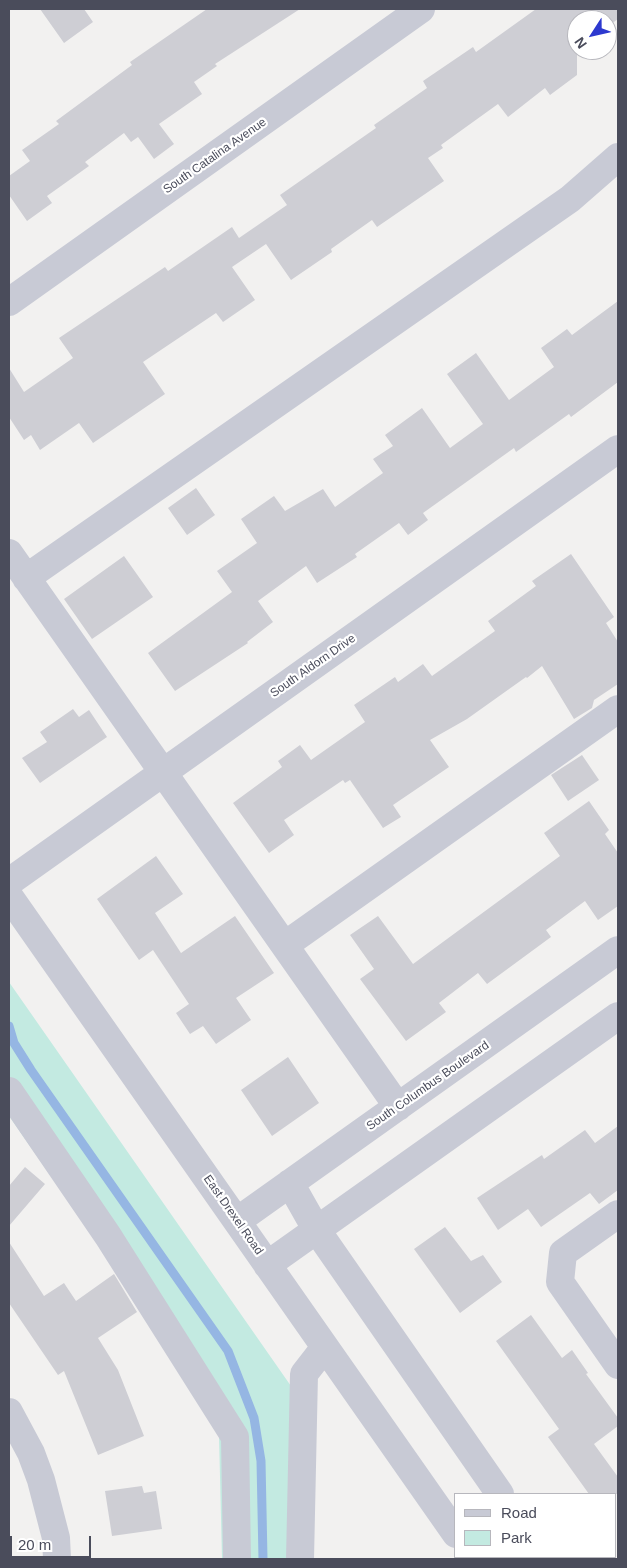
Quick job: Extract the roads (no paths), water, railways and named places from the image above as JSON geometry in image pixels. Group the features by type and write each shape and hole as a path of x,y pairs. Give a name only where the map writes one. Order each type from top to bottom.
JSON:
{"street":[{"name":"South Catalina Avenue","path":"9,302 422,9"},
{"path":"26,578 570,199 618,157"},
{"name":"South Aldorn Drive","path":"9,882 618,449"},
{"path":"9,553 398,1107"},
{"path":"285,945 618,710"},
{"name":"East Drexel Road","path":"9,896 454,1531"},
{"name":"South Columbus Boulevard","path":"237,1221 618,950"},
{"path":"267,1265 618,1016"},
{"path":"9,1092 108,1236 235,1437 237,1559"},
{"path":"290,1183 316,1229 499,1493"},
{"path":"618,1214 562,1253 560,1282 618,1365"},
{"path":"300,1559 304,1374 325,1347"},
{"path":"9,1412 31,1452 41,1480 56,1538 58,1559"}],"waterway":[{"path":"9,1026 14,1043 31,1070 228,1351 254,1418 261,1461 263,1559"}]}
